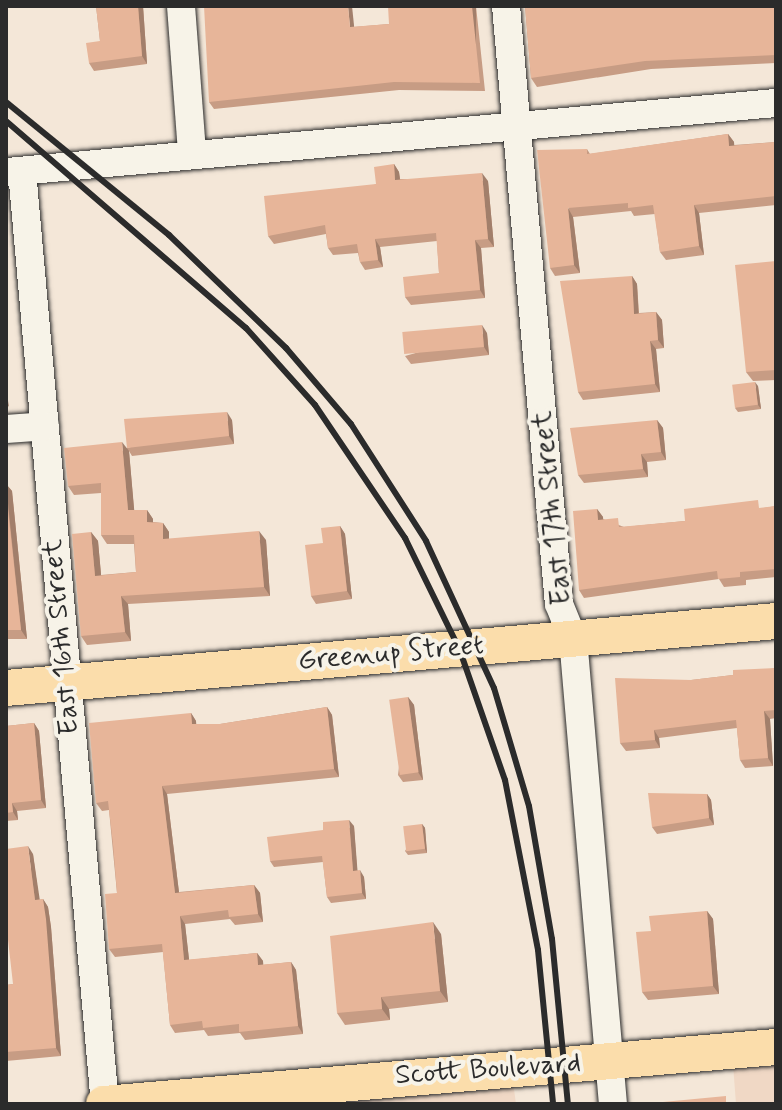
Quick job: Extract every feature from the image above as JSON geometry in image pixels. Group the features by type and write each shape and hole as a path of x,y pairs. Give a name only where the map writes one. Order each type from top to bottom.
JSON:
{"main road":[{"name":"Greenup Street","path":"6,688 776,621"},
{"name":"Scott Boulevard","path":"104,1104 776,1047"}],"street":[{"path":"181,6 192,153"},
{"name":"East 17th Street","path":"506,6 559,604 573,638 613,1104"},
{"path":"14,171 776,103"},
{"name":"East 16th Street","path":"14,171 45,426 104,1104"},
{"path":"6,429 45,426"}],"shaded area":[{"path":"776,1047 776,1104 736,1104 732,1051"},
{"path":"511,1067 516,1104 105,1104"}],"building":[{"path":"96,6 138,6 142,56 89,63 86,43 100,41"},
{"path":"204,6 348,6 350,27 389,24 388,6 472,6 480,83 394,82 209,102"},
{"path":"525,6 776,6 776,55 645,61 531,78"},
{"path":"728,134 729,146 776,142 776,196 694,205 699,246 660,252 653,205 628,208 628,203 568,208 574,265 550,268 537,150 587,149 587,154"},
{"path":"394,164 395,180 482,173 488,239 475,240 480,290 405,297 403,277 439,273 436,233 375,239 378,260 360,262 357,244 328,248 325,225 268,236 264,196 376,184 374,167"},
{"path":"776,261 776,370 746,372 735,265"},
{"path":"632,276 634,314 656,312 658,340 650,341 655,384 578,392 560,281"},
{"path":"482,325 484,347 404,354 402,332"},
{"path":"755,382 758,405 735,408 732,385"},
{"path":"227,412 229,436 127,448 124,419"},
{"path":"657,420 661,452 641,454 643,469 578,475 570,428"},
{"path":"122,442 128,510 147,510 147,522 163,523 163,539 259,531 264,587 121,596 125,632 81,636 72,534 91,532 95,576 136,572 134,535 101,535 101,483 68,486 64,448"},
{"path":"6,491 21,630 6,630"},
{"path":"758,500 759,508 776,506 776,569 740,572 740,577 718,579 717,571 579,590 573,511 597,509 598,520 618,518 619,527 685,521 684,509"},
{"path":"340,526 347,591 311,596 305,545 323,543 321,528"},
{"path":"776,668 776,710 764,711 768,758 740,760 736,720 654,730 655,740 620,743 615,678 691,680 733,675 733,670"},
{"path":"408,697 419,772 400,775 389,700"},
{"path":"327,707 334,769 162,786 175,893 254,885 258,914 229,917 228,910 180,916 184,960 257,953 258,965 291,962 298,1026 239,1032 239,1024 203,1028 202,1021 170,1025 162,944 109,949 105,894 117,893 113,844 108,801 96,803 89,723 191,713 192,724 220,724"},
{"path":"34,723 41,800 12,803 13,812 6,813 6,726"},
{"path":"648,793 707,794 709,818 652,827"},
{"path":"349,820 353,871 360,870 362,893 327,897 322,856 270,861 267,837 323,830 323,822"},
{"path":"422,824 425,849 406,851 403,826"},
{"path":"28,846 35,900 43,899 46,919 56,1048 6,1052 6,985 13,984 6,922 6,849"},
{"path":"707,911 713,986 642,992 636,932 651,931 649,916"},
{"path":"433,922 440,991 381,997 382,1009 337,1013 330,936"},
{"path":"726,1096 726,1104 642,1104"}],"railway":[{"path":"6,102 169,235 286,348 351,424 426,541 494,688 529,806 552,939 568,1104"},
{"path":"6,121 246,328 315,405 405,538 459,648 505,780 538,950 553,1104"}]}
